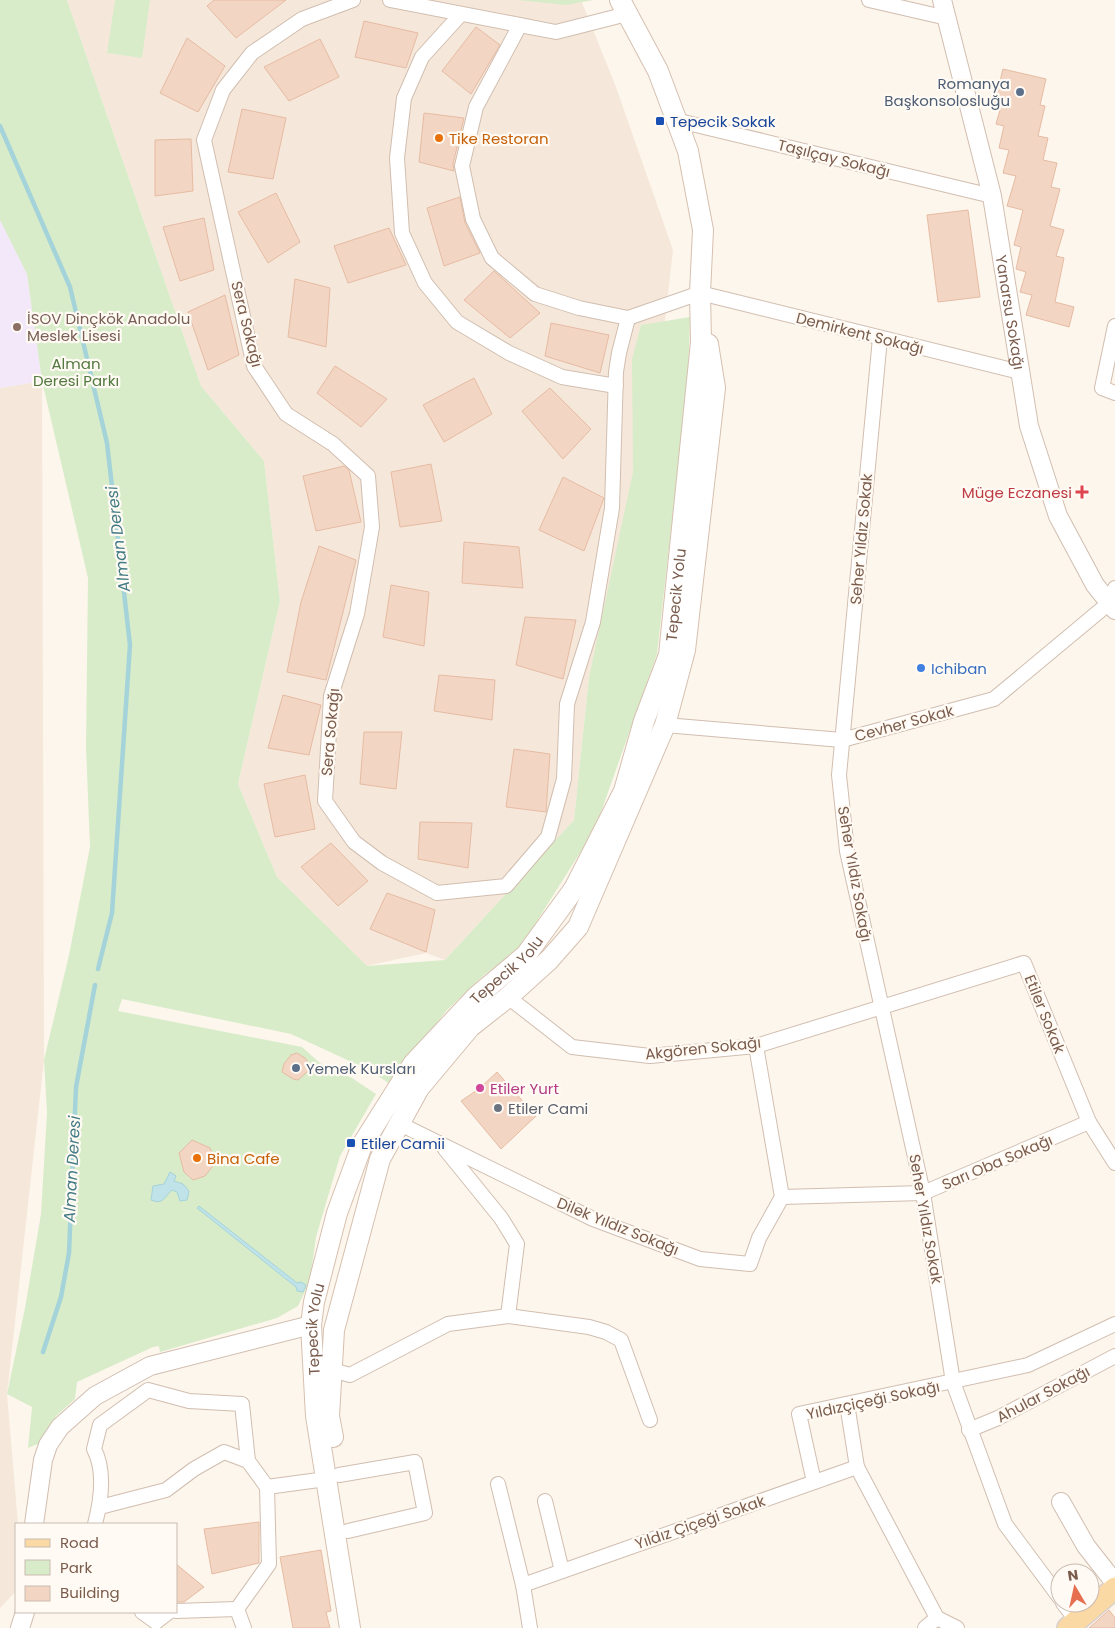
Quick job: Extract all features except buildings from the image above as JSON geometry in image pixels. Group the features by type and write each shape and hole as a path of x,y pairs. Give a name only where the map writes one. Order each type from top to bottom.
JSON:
{"main road":[{"name":"Tepecik Yolu","path":"350,1628 332,1477 329,1416 334,1330 390,1119 413,1064 476,997 526,955 574,889 624,792 644,721 669,655 701,342 702,230 688,151 658,71 624,7"},
{"name":"Tepecik Yolu","path":"364,1628 348,1531 316,1416 311,1325 314,1302 337,1214 362,1144 390,1119 419,1088 470,1027 508,997 549,960 578,927 665,725 685,650 715,388 700,293"},
{"path":"644,721 665,725"},
{"path":"492,983 508,997"},
{"path":"314,1302 340,1305"},
{"path":"311,1325 334,1330"},
{"path":"1072,1624 1115,1588"}],"street":[{"name":"Sera Sokağı","path":"354,0 302,19 252,53 223,90 204,140 254,366 286,414 333,444 368,476 372,527 357,614 331,696 324,801 354,842 382,863 437,893 506,886 548,836 564,779 567,704 593,622 612,508 618,353 628,318"},
{"path":"390,0 556,32 624,7"},
{"path":"869,0 947,18"},
{"name":"Yanarsu Sokağı","path":"942,0 992,196 1029,426 1058,516 1095,585 1113,601"},
{"path":"461,14 422,57 404,98 397,158 402,233 425,283 457,322 509,353 562,377 616,386"},
{"path":"520,25 476,107 462,166 473,219 492,258 535,294 579,308 628,318 700,293"},
{"name":"Taşılçay Sokağı","path":"675,120 992,196"},
{"name":"Demirkent Sokağı","path":"700,293 1020,372"},
{"path":"1115,326 1102,388 1115,393"},
{"name":"Seher Yıldız Sokak","path":"842,740 880,338"},
{"name":"Cevher Sokak","path":"665,725 842,740 994,699 1113,601"},
{"name":"Seher Yıldız Sokağı","path":"842,740 838,774 847,851 880,1008"},
{"name":"Etiler Sokak","path":"880,1008 1024,963 1089,1122"},
{"name":"Akgören Sokağı","path":"508,997 572,1047 650,1056 756,1046 880,1008"},
{"name":"Seher Yıldız Sokak","path":"880,1008 902,1094 923,1193 953,1382 969,1430"},
{"path":"756,1046 782,1197"},
{"name":"Dilek Yıldız Sokağı","path":"390,1119 593,1219 700,1259 750,1264 759,1238 782,1197"},
{"path":"1089,1122 1115,1163"},
{"name":"Sarı Oba Sokağı","path":"782,1197 923,1193 1089,1122"},
{"path":"442,1145 500,1218 517,1244 508,1316"},
{"path":"332,1370 350,1375 448,1324 508,1316 589,1327 606,1332 621,1340 650,1420"},
{"name":"Ahular Sokağı","path":"953,1382 1028,1365 1115,1324"},
{"path":"34,1523 42,1460 48,1445 60,1427 95,1396 150,1366 311,1325"},
{"name":"Ahular Sokağı","path":"969,1430 998,1418 1115,1356"},
{"name":"Yıldızçiçeği Sokağı","path":"814,1482 799,1414 953,1382"},
{"path":"96,1523 100,1507 100,1460 94,1449 100,1424 148,1390 189,1401 242,1404 248,1461 267,1487 269,1564 236,1609"},
{"path":"847,1404 857,1467 937,1618 957,1628"},
{"path":"969,1430 1005,1524 1050,1585"},
{"path":"100,1507 166,1490 194,1469 224,1452 248,1461"},
{"path":"267,1487 415,1462 425,1513 348,1531"},
{"name":"Yıldız Çiçeği Sokak","path":"524,1584 857,1467"},
{"path":"498,1484 524,1584 530,1628"},
{"path":"545,1501 562,1571"},
{"path":"1061,1502 1086,1546 1115,1583"},
{"path":"178,1612 236,1609"},
{"path":"236,1609 244,1628"},
{"path":"20,1628 25,1613"},
{"path":"143,1613 156,1622 169,1613"},
{"path":"925,1628 937,1618"}],"shaded area":[{"path":"67,0 581,0 616,87 673,250 661,356 589,677 574,820 445,960 426,953 366,966 277,877 238,784 280,601 264,461 201,386"},
{"name":"İSOV Dinçkök Anadolu Meslek Lisesi","path":"0,220 27,274 42,381 0,388"},
{"path":"42,381 44,1060 7,1394 18,1523 15,1523 15,1592 0,1608 0,388"}],"green space":[{"name":"Alman Deresi Parkı","path":"0,0 67,0 201,386 264,461 280,601 238,784 277,877 367,966 445,960 574,820 589,677 633,472 632,359 641,325 690,317 688,378 657,654 595,829 520,948 484,975 446,1011 390,1084 369,1070 291,1034 122,999 118,1011 302,1047 320,1063 352,1078 376,1094 340,1156 316,1237 310,1281 298,1306 277,1318 160,1352 159,1346 153,1347 77,1382 75,1399 56,1416 45,1441 28,1448 32,1407 7,1394 25,1308 41,1214 47,1113 44,1060 69,955 90,847 86,747 88,578 42,381 27,274 0,220"},
{"path":"115,0 150,0 142,58 107,53"},
{"path":"517,0 593,0 566,5"}],"water":[{"path":"170,1172 176,1176 174,1181 183,1184 189,1191 187,1200 180,1201 177,1192 172,1190 159,1202 151,1200 153,1186 164,1184"},
{"path":"199,1206 297,1283 301,1282 306,1285 303,1292 297,1291 296,1287 197,1208"}],"waterway":[{"name":"Alman Deresi","path":"0,126 70,287 107,443 130,645 112,913 98,969"},
{"name":"Alman Deresi","path":"43,1352 61,1297 69,1253 76,1087 95,985"}],"place":[{"name":"Romanya Başkonsolosluğu","path":"1020,92"},
{"name":"Tepecik Sokak","path":"660,121"},
{"name":"Tike Restoran","path":"439,138"},
{"name":"İSOV Dinçkök Anadolu Meslek Lisesi","path":"17,327"},
{"name":"Müge Eczanesi","path":"1082,492"},
{"name":"Ichiban","path":"921,668"},
{"name":"Yemek Kursları","path":"296,1068"},
{"name":"Etiler Yurt","path":"480,1088"},
{"name":"Etiler Cami","path":"498,1108"},
{"name":"Etiler Camii","path":"351,1143"},
{"name":"Bina Cafe","path":"197,1158"}]}
